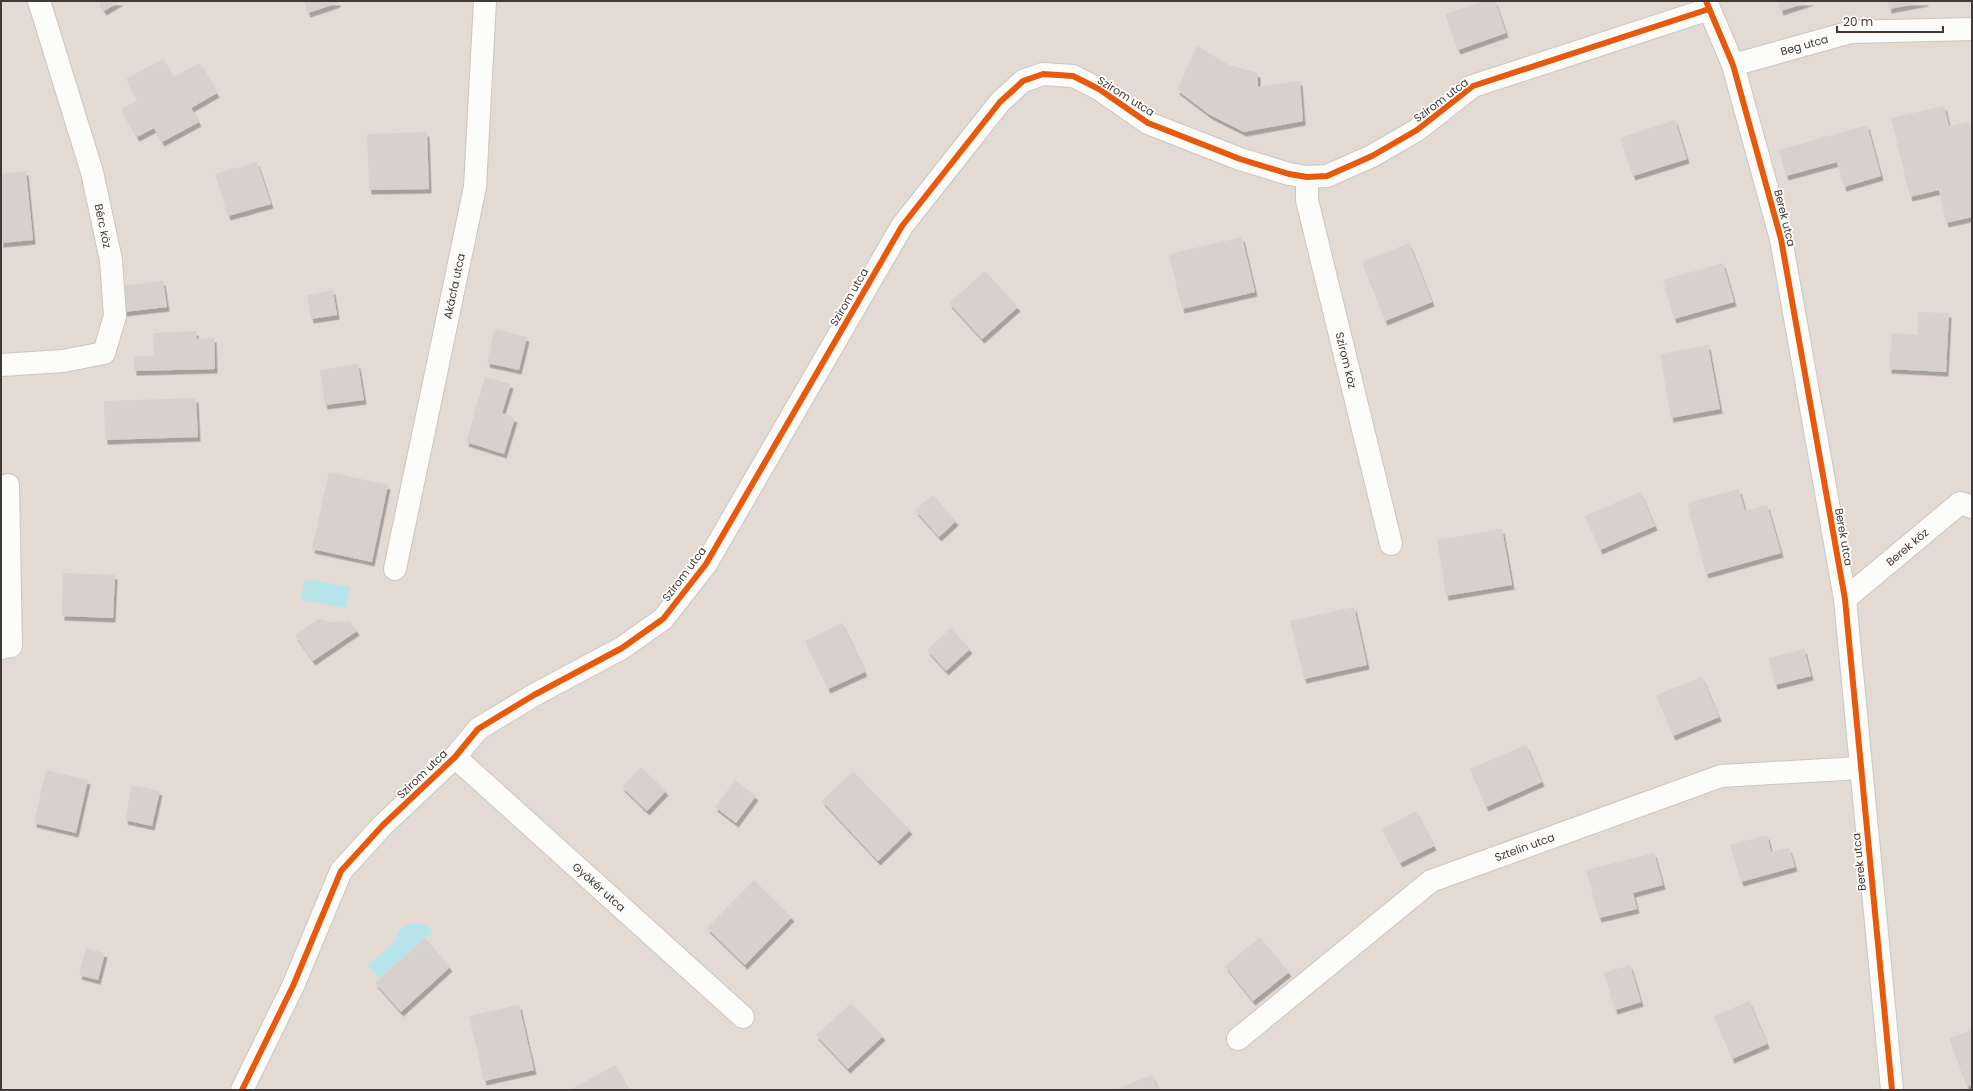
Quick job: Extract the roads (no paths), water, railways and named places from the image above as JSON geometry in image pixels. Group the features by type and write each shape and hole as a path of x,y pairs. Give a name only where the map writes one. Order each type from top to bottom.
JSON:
{"street":[{"name":"Bérc köz","path":"1,365 63,361 104,352 115,316 111,260 92,172 39,1"},
{"name":"Akácfa utca","path":"395,569 475,188 485,1"},
{"name":"Berek utca","path":"1708,5 1733,65 1781,239 1845,599 1892,1090"},
{"name":"Szirom utca","path":"242,1090 293,986 340,871 383,825 455,757 478,729 534,695 622,648 662,619 706,564 902,226 1000,102 1023,81 1043,74 1073,76 1099,90 1148,123 1240,159 1290,174 1307,177 1327,176 1372,156 1417,130 1473,86 1708,5"},
{"name":"Beg utca","path":"1733,65 1851,32 1972,29"},
{"name":"Szirom köz","path":"1307,177 1307,200 1392,544"},
{"path":"1,648 11,646 8,485"},
{"name":"Berek köz","path":"1845,599 1960,503 1972,507"},
{"name":"Gyökér utca","path":"455,757 743,1017"},
{"name":"Sztelin utca","path":"1238,1039 1431,881 1721,776 1860,768"}],"water":[{"path":"305,579 350,587 346,608 301,600"},
{"path":"414,923 427,926 433,931 379,978 368,965 395,941 403,927"}]}
